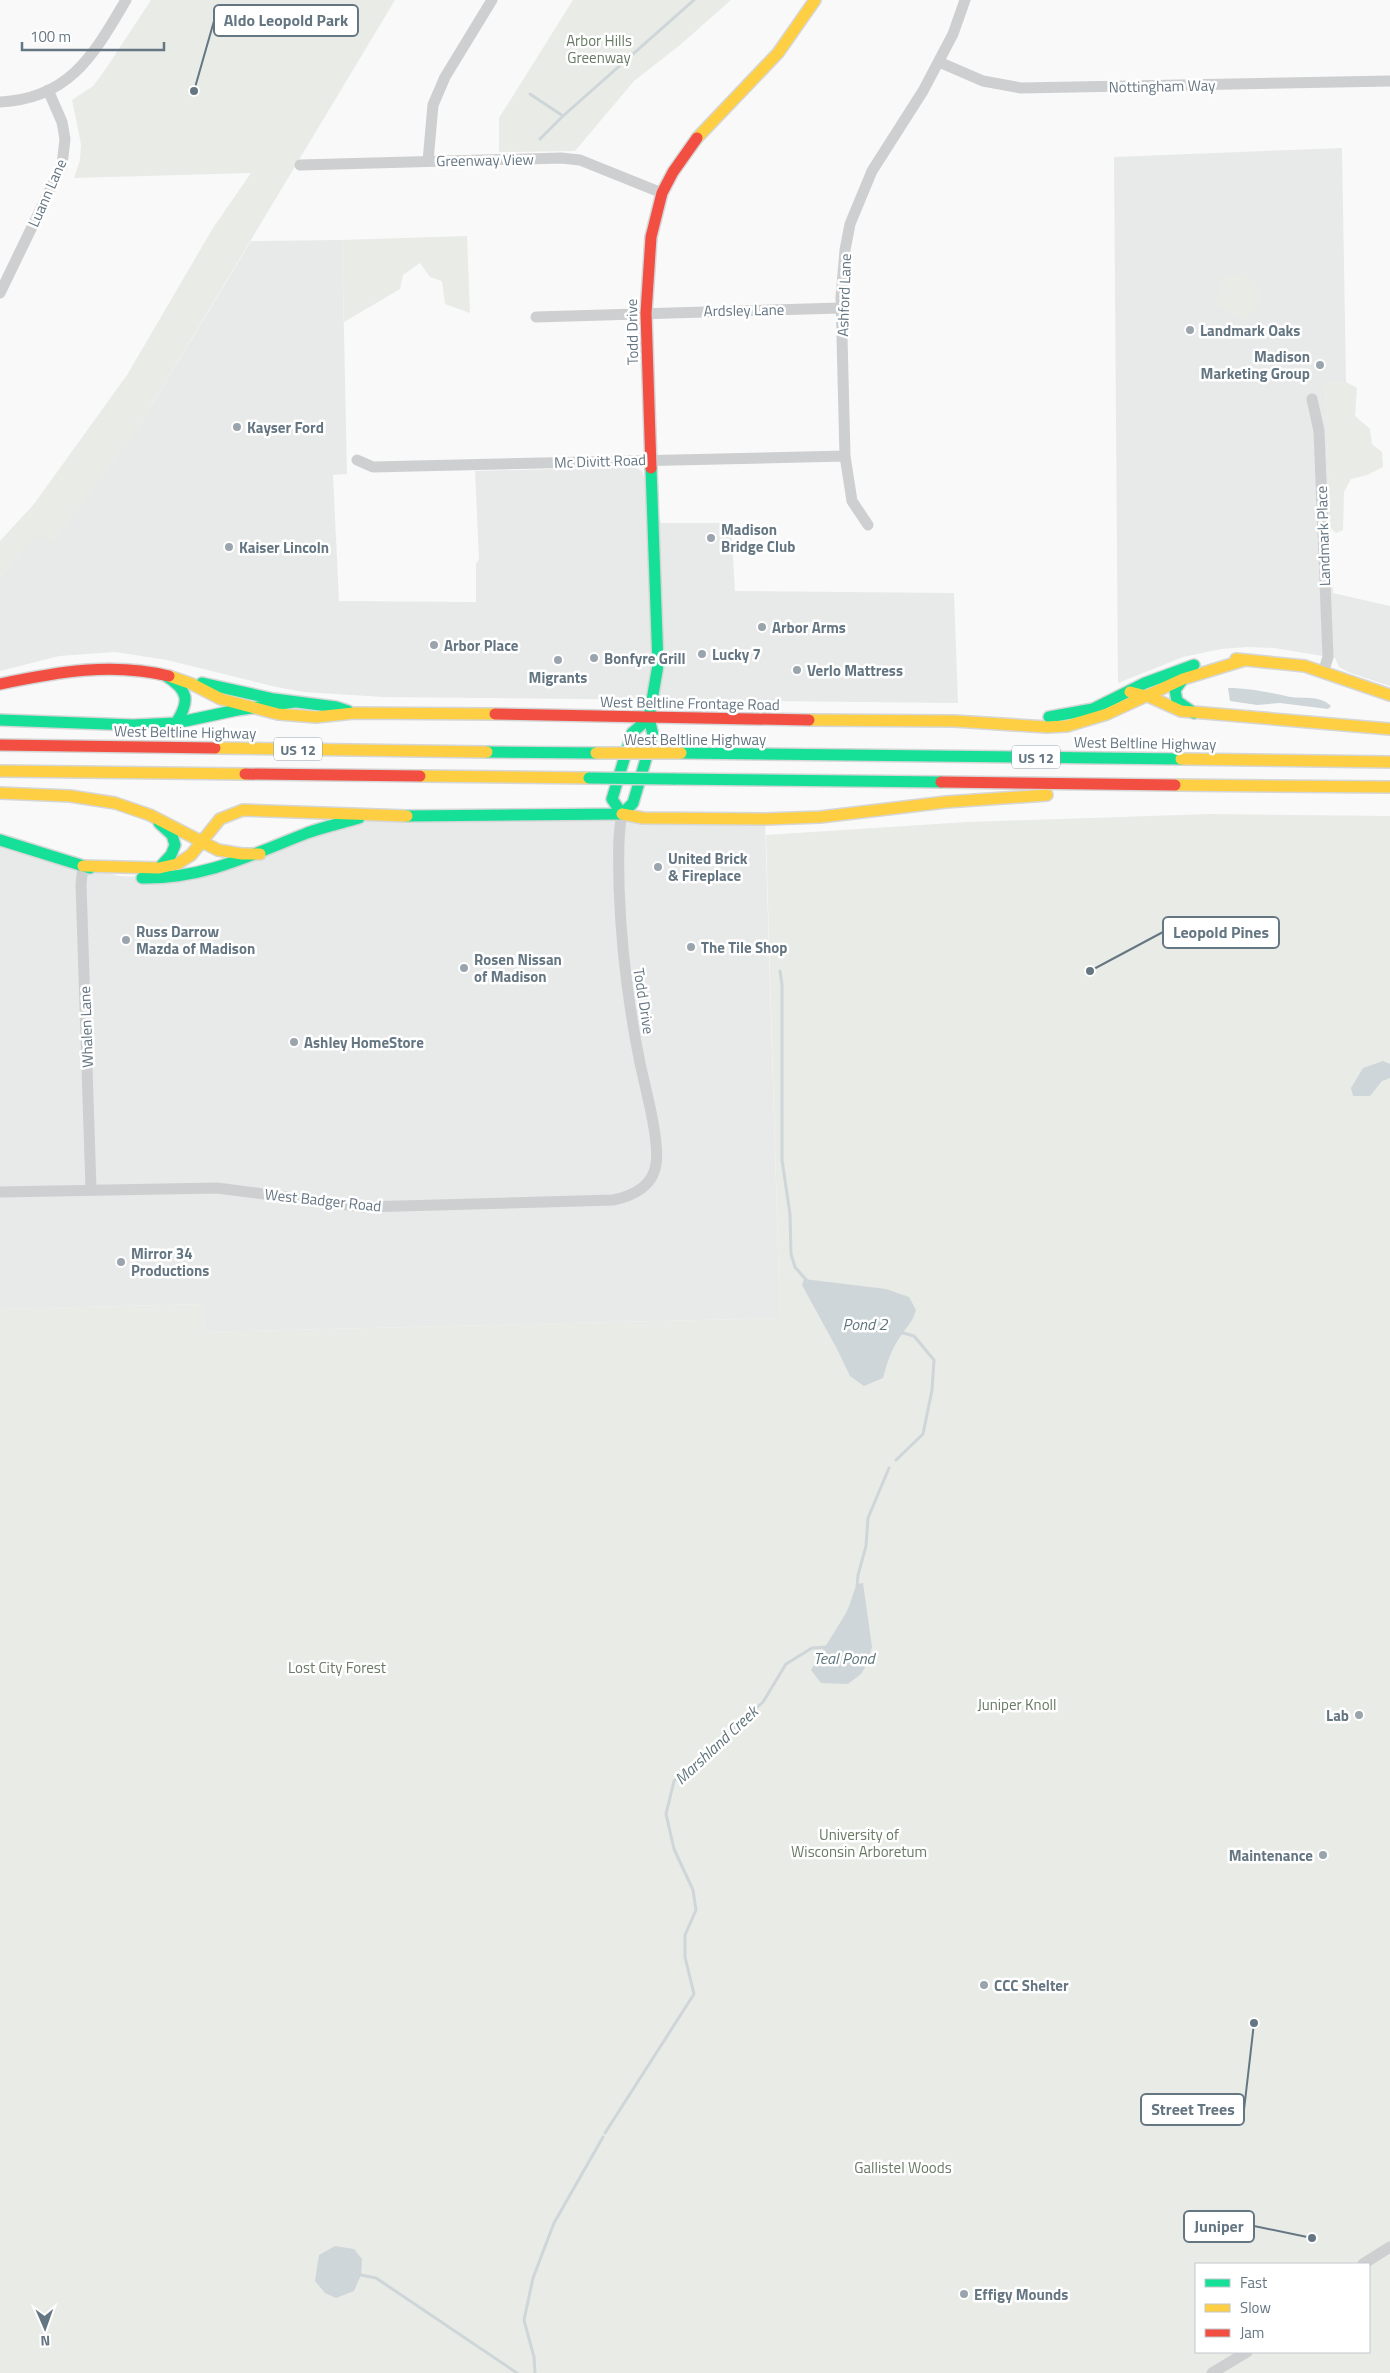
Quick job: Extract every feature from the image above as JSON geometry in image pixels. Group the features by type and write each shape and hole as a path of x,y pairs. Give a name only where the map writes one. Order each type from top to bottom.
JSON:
{"main road":[{"name":"Todd Drive","path":"649,718 632,733 612,799 622,814 633,803 653,736 649,718 658,665 646,279 651,243 662,193 692,142 712,119 778,53 815,0"},
{"name":"West Beltline Frontage Road","path":"1026,724 1093,708 1172,672 1229,658 1286,662 1305,666 1390,695"},
{"name":"West Beltline Frontage Road","path":"193,684 203,692 250,708 270,713 312,716 336,717 354,713 960,721 1026,724 1040,728 1078,723 1105,715 1182,679 1232,666 1245,660"},
{"name":"West Beltline Frontage Road","path":"0,684 63,671 121,669 166,676 193,684 205,683 294,702 336,707 354,713"},
{"path":"166,676 178,684 185,695 186,707 176,723"},
{"path":"1182,679 1175,690 1177,701 1194,713"},
{"path":"1130,692 1147,695 1164,705 1194,713 1390,729"},
{"path":"0,720 133,725 176,723 250,708 294,702"},
{"name":"West Beltline Highway","path":"0,745 596,754 681,753 1390,762"},
{"name":"US 12","path":"0,771 1390,787"},
{"path":"82,866 159,868 177,864 191,855 220,818 243,810 322,812 368,816 622,814 643,818 765,819 813,817 982,799 1219,785"},
{"path":"0,794 70,796 96,799 150,815 202,840 218,850 230,853 260,854"},
{"path":"150,815 175,838 176,847 173,855 159,868"},
{"path":"0,840 119,876 174,878 200,874 260,854 310,832 368,816"}],"street":[{"path":"0,102 27,99 71,78 94,50 126,0"},
{"path":"428,161 433,105 444,77 492,0"},
{"name":"Ashford Lane","path":"868,525 852,501 845,456 841,279 845,250 850,224 872,171 923,91 939,62 966,0"},
{"name":"Nottingham Way","path":"939,62 983,81 1022,88 1390,81"},
{"name":"Luann Lane","path":"0,293 62,165 65,139 62,122 48,90"},
{"name":"Greenway View","path":"300,165 561,158 580,160 662,193"},
{"name":"Ardsley Lane","path":"536,317 841,308"},
{"name":"Landmark Place","path":"1312,399 1319,441 1328,657 1324,673"},
{"name":"Mc Divitt Road","path":"357,460 373,467 845,456"},
{"name":"Todd Drive","path":"622,814 618,840 622,958 629,1007 652,1120 656,1163 653,1174 644,1187"},
{"name":"Whalen Lane","path":"82,866 81,884 91,1189"},
{"name":"West Badger Road","path":"0,1192 217,1188 363,1207 613,1200 629,1197 644,1187"},
{"path":"1365,2263 1390,2247"},
{"path":"1212,2373 1245,2353"}],"shaded area":[{"path":"1342,148 1346,382 1325,383 1333,593 1390,606 1390,686 1348,672 1339,667 1335,658 1274,648 1248,647 1221,649 1183,657 1118,683 1114,157"},
{"path":"342,240 347,474 333,475 339,601 476,602 476,564 479,559 475,471 634,467 642,471 661,523 731,523 735,591 954,593 958,703 383,697 304,692 167,660 115,652 59,656 0,671 0,577 38,533 52,543 141,423 251,241"},
{"path":"368,816 765,819 780,1318 205,1332 203,1304 0,1309 0,840 119,876 173,878"}],"green space":[{"path":"151,0 395,0 141,423 52,544 38,534 0,577 0,541 34,504 127,375 213,228 251,173 74,178 80,160 81,144 72,100 93,86"},
{"name":"Arbor Hills Greenway","path":"573,0 731,0 680,45 634,81 575,151 499,152 499,118"},
{"path":"467,236 470,313 445,304 442,281 430,277 420,263 403,275 400,289 344,322 342,240"},
{"path":"1244,272 1254,280 1261,295 1256,311 1245,320 1215,304 1221,278"},
{"path":"1346,382 1357,388 1355,416 1370,429 1372,444 1382,452 1383,467 1367,475 1351,479 1344,492 1343,530 1336,533 1330,527 1325,383"},
{"name":"University of Wisconsin Arboretum","path":"1211,814 1390,816 1390,2373 0,2373 0,1309 204,1304 205,1332 780,1318 766,835 967,822"}],"water":[{"path":"1228,688 1250,689 1321,700 1331,706 1328,709 1280,703 1257,705 1230,701"},
{"path":"1383,1061 1390,1064 1390,1078 1382,1081 1370,1096 1353,1096 1351,1088 1363,1068"},
{"name":"Pond 2","path":"804,1279 886,1289 909,1297 916,1310 915,1314 894,1347 883,1378 864,1386 850,1376 802,1285"},
{"name":"Teal Pond","path":"863,1583 872,1647 866,1666 861,1674 848,1684 821,1683 811,1670 846,1613 857,1584"},
{"path":"335,2246 354,2249 362,2259 361,2275 354,2291 336,2298 325,2293 315,2281 319,2255"}],"waterway":[{"path":"540,139 563,116 694,0"},
{"path":"530,94 563,116"},
{"path":"780,971 782,985 782,1160 790,1214 791,1254 795,1267 808,1282"},
{"path":"896,1460 923,1434 932,1390 934,1360 914,1336 900,1332"},
{"name":"Marshland Creek","path":"857,1587 858,1575 866,1546 868,1518 889,1468"},
{"name":"Marshland Creek","path":"605,2133 694,1994 685,1957 685,1935 696,1910 693,1890 674,1849 666,1814 674,1781 763,1702 786,1664 812,1648 828,1647"},
{"name":"Marshland Creek","path":"535,2373 534,2357 524,2320 533,2278 554,2223 603,2137"},
{"path":"361,2275 376,2278 517,2373"}],"traffic: fast":[{"path":"622,814 633,803 653,735 649,718 658,665 651,468"},
{"path":"1049,717 1093,709 1145,683 1194,665"},
{"path":"166,676 174,681 185,697 184,708 176,723"},
{"path":"1183,679 1175,690 1177,701 1194,713"},
{"path":"202,683 274,699 336,707 348,711"},
{"path":"0,720 133,725 176,723 237,710 294,702"},
{"path":"622,814 612,799 632,733 649,718"},
{"path":"487,752 596,753"},
{"path":"681,753 1181,759"},
{"path":"589,778 673,779"},
{"path":"673,779 941,782"},
{"path":"407,816 622,814"},
{"path":"142,878 165,877 207,870 247,857 307,833 359,818"},
{"path":"159,823 172,835 175,845 171,855 159,868"},
{"path":"0,840 90,868"}],"traffic: slow":[{"path":"697,138 778,53 815,0"},
{"path":"1236,659 1305,666 1390,695"},
{"path":"809,720 954,721 1047,727 1067,726 1107,714 1183,679 1245,660"},
{"path":"169,676 192,684 221,699 278,714 316,717 354,713 495,714"},
{"path":"1130,692 1150,697 1181,711 1390,729"},
{"path":"215,748 487,752"},
{"path":"596,753 681,753"},
{"path":"1181,759 1390,762"},
{"path":"0,771 245,774"},
{"path":"420,776 589,778"},
{"path":"1175,785 1390,787"},
{"path":"0,793 70,796 115,803 150,815 218,850 242,854 260,854"},
{"path":"622,814 643,818 765,819 820,817 946,802 1047,795"},
{"path":"83,866 159,868 177,864 191,855 220,819 243,810 407,816"}],"traffic: jam":[{"path":"651,468 646,313 651,237 662,193 673,172 697,138"},
{"path":"0,684 84,670 127,670 169,676"},
{"path":"495,714 809,720"},
{"path":"0,745 215,748"},
{"path":"245,774 420,776"},
{"path":"941,782 1175,785"}],"place":[{"name":"Aldo Leopold Park","path":"194,91"},
{"name":"Landmark Oaks","path":"1190,330"},
{"name":"Madison Marketing Group","path":"1320,365"},
{"name":"Kayser Ford","path":"237,427"},
{"name":"Madison Bridge Club","path":"711,538"},
{"name":"Kaiser Lincoln","path":"229,547"},
{"name":"Arbor Arms","path":"762,627"},
{"name":"Arbor Place","path":"434,645"},
{"name":"Lucky 7","path":"702,654"},
{"name":"Bonfyre Grill","path":"594,658"},
{"name":"Migrants","path":"558,660"},
{"name":"Verlo Mattress","path":"797,670"},
{"name":"United Brick & Fireplace","path":"658,867"},
{"name":"Russ Darrow Mazda of Madison","path":"126,940"},
{"name":"The Tile Shop","path":"691,947"},
{"name":"Rosen Nissan of Madison","path":"464,968"},
{"name":"Leopold Pines","path":"1090,971"},
{"name":"Ashley HomeStore","path":"294,1042"},
{"name":"Mirror 34 Productions","path":"121,1262"},
{"name":"Lab","path":"1359,1715"},
{"name":"Maintenance","path":"1323,1855"},
{"name":"CCC Shelter","path":"984,1985"},
{"name":"Street Trees","path":"1254,2023"},
{"name":"Juniper","path":"1312,2238"},
{"name":"Effigy Mounds","path":"964,2294"}],"park label":[{"name":"Lost City Forest","path":"337,1667"},
{"name":"Juniper Knoll","path":"1017,1704"},
{"name":"Gallistel Woods","path":"903,2167"}]}
